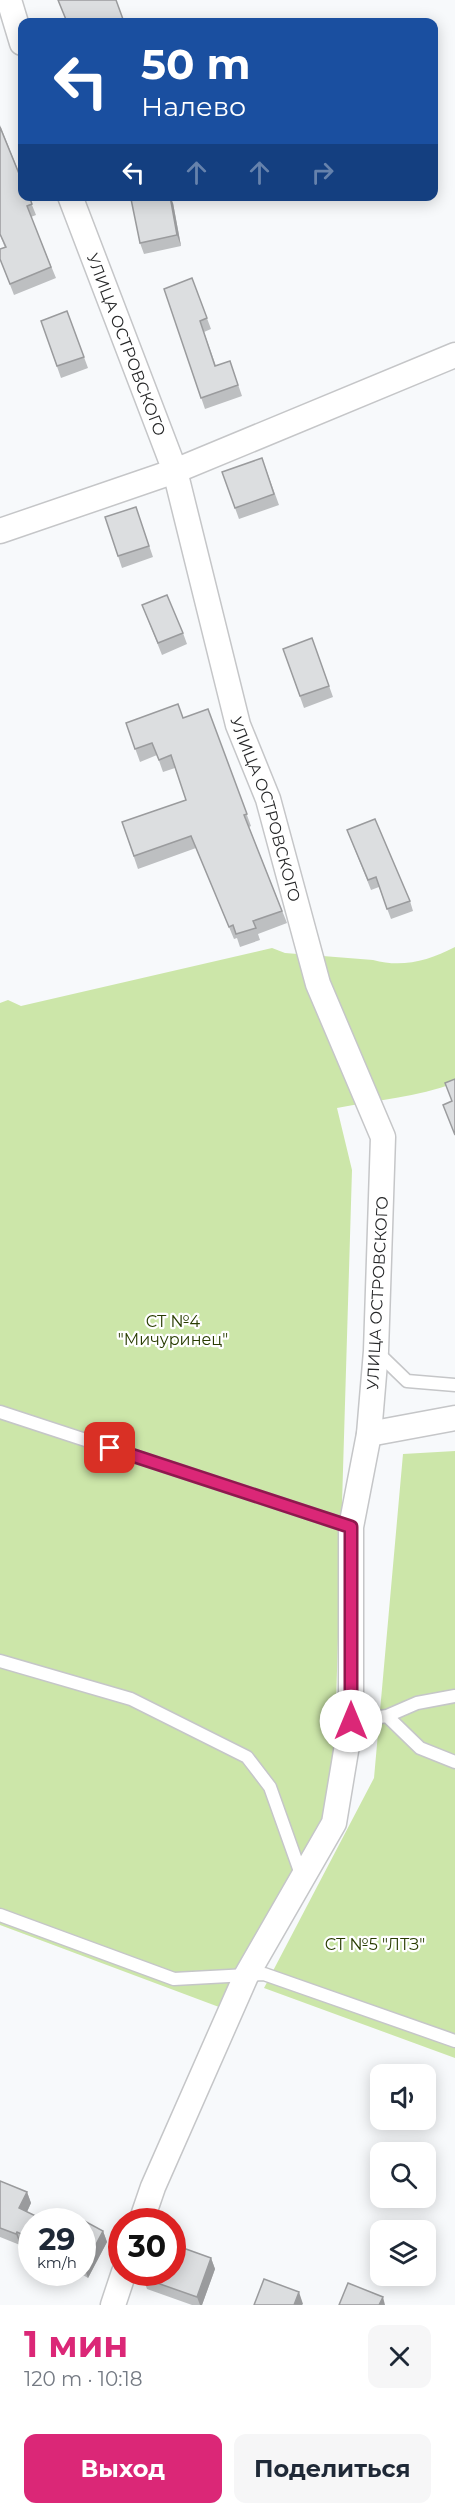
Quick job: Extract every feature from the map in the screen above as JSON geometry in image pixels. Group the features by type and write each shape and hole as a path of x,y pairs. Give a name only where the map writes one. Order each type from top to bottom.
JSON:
{"street":[{"path":"9,0 18,30"},
{"name":"УЛИЦА ОСТРОВСКОГО","path":"72,201 175,471 238,725 268,799 318,984 383,1137 376,1351 369,1434 351,1527 351,1721 334,1823 246,1976 146,2208"},
{"path":"0,531 175,471 455,355"},
{"path":"369,1434 455,1418"},
{"path":"113,2305 119,2286"}],"lane":[{"path":"376,1351 407,1381 455,1385"},
{"path":"0,1412 351,1527"},
{"path":"0,1661 131,1699 247,1757 270,1787 302,1878"},
{"path":"351,1721 387,1716 417,1702 455,1696"},
{"path":"387,1716 420,1748 455,1762"},
{"path":"0,1915 174,1979 264,1974 455,2041"}],"green space":[{"name":"СТ №4 \"Мичуринец\"","path":"455,947 455,1083 412,1095 337,1108 352,1170 333,1804 227,2010 0,1925 0,1003 8,1000 21,1006 272,948 285,953 405,963 435,956"},
{"name":"СТ №5 \"ЛТЗ\"","path":"455,1451 455,2058 264,1988 374,1778 403,1454"}],"building":[{"path":"58,0 116,0 123,18 65,18"},
{"path":"0,127 18,171 18,201 31,201 32,204 27,206 51,267 10,284 0,259 0,249 6,247 0,234"},
{"path":"131,201 171,201 177,235 140,243"},
{"path":"192,278 207,318 200,321 215,366 230,361 238,385 201,398 164,289"},
{"path":"67,311 84,357 57,366 41,321"},
{"path":"262,458 274,494 235,508 222,472"},
{"path":"136,507 149,546 118,556 105,517"},
{"path":"167,595 183,633 158,643 142,605"},
{"path":"312,638 329,686 300,696 283,649"},
{"path":"178,704 183,718 208,709 247,814 244,815 282,911 253,921 256,928 236,934 233,925 229,927 191,836 134,856 122,822 186,800 171,755 159,760 152,743 135,749 126,723"},
{"path":"375,819 410,901 387,909 376,877 368,880 347,830"},
{"path":"455,1079 455,1135 443,1105 452,1101 445,1083"},
{"path":"0,2181 27,2192 18,2208 18,2232 16,2234 0,2228"},
{"path":"96,2227 103,2231 96,2244"},
{"path":"186,2249 211,2258 197,2297 166,2286 186,2286"},
{"path":"264,2279 299,2292 294,2305 254,2305"},
{"path":"348,2283 383,2297 379,2305 339,2305"}],"route":[{"path":"110,1448 351,1527 351,1721"}]}
